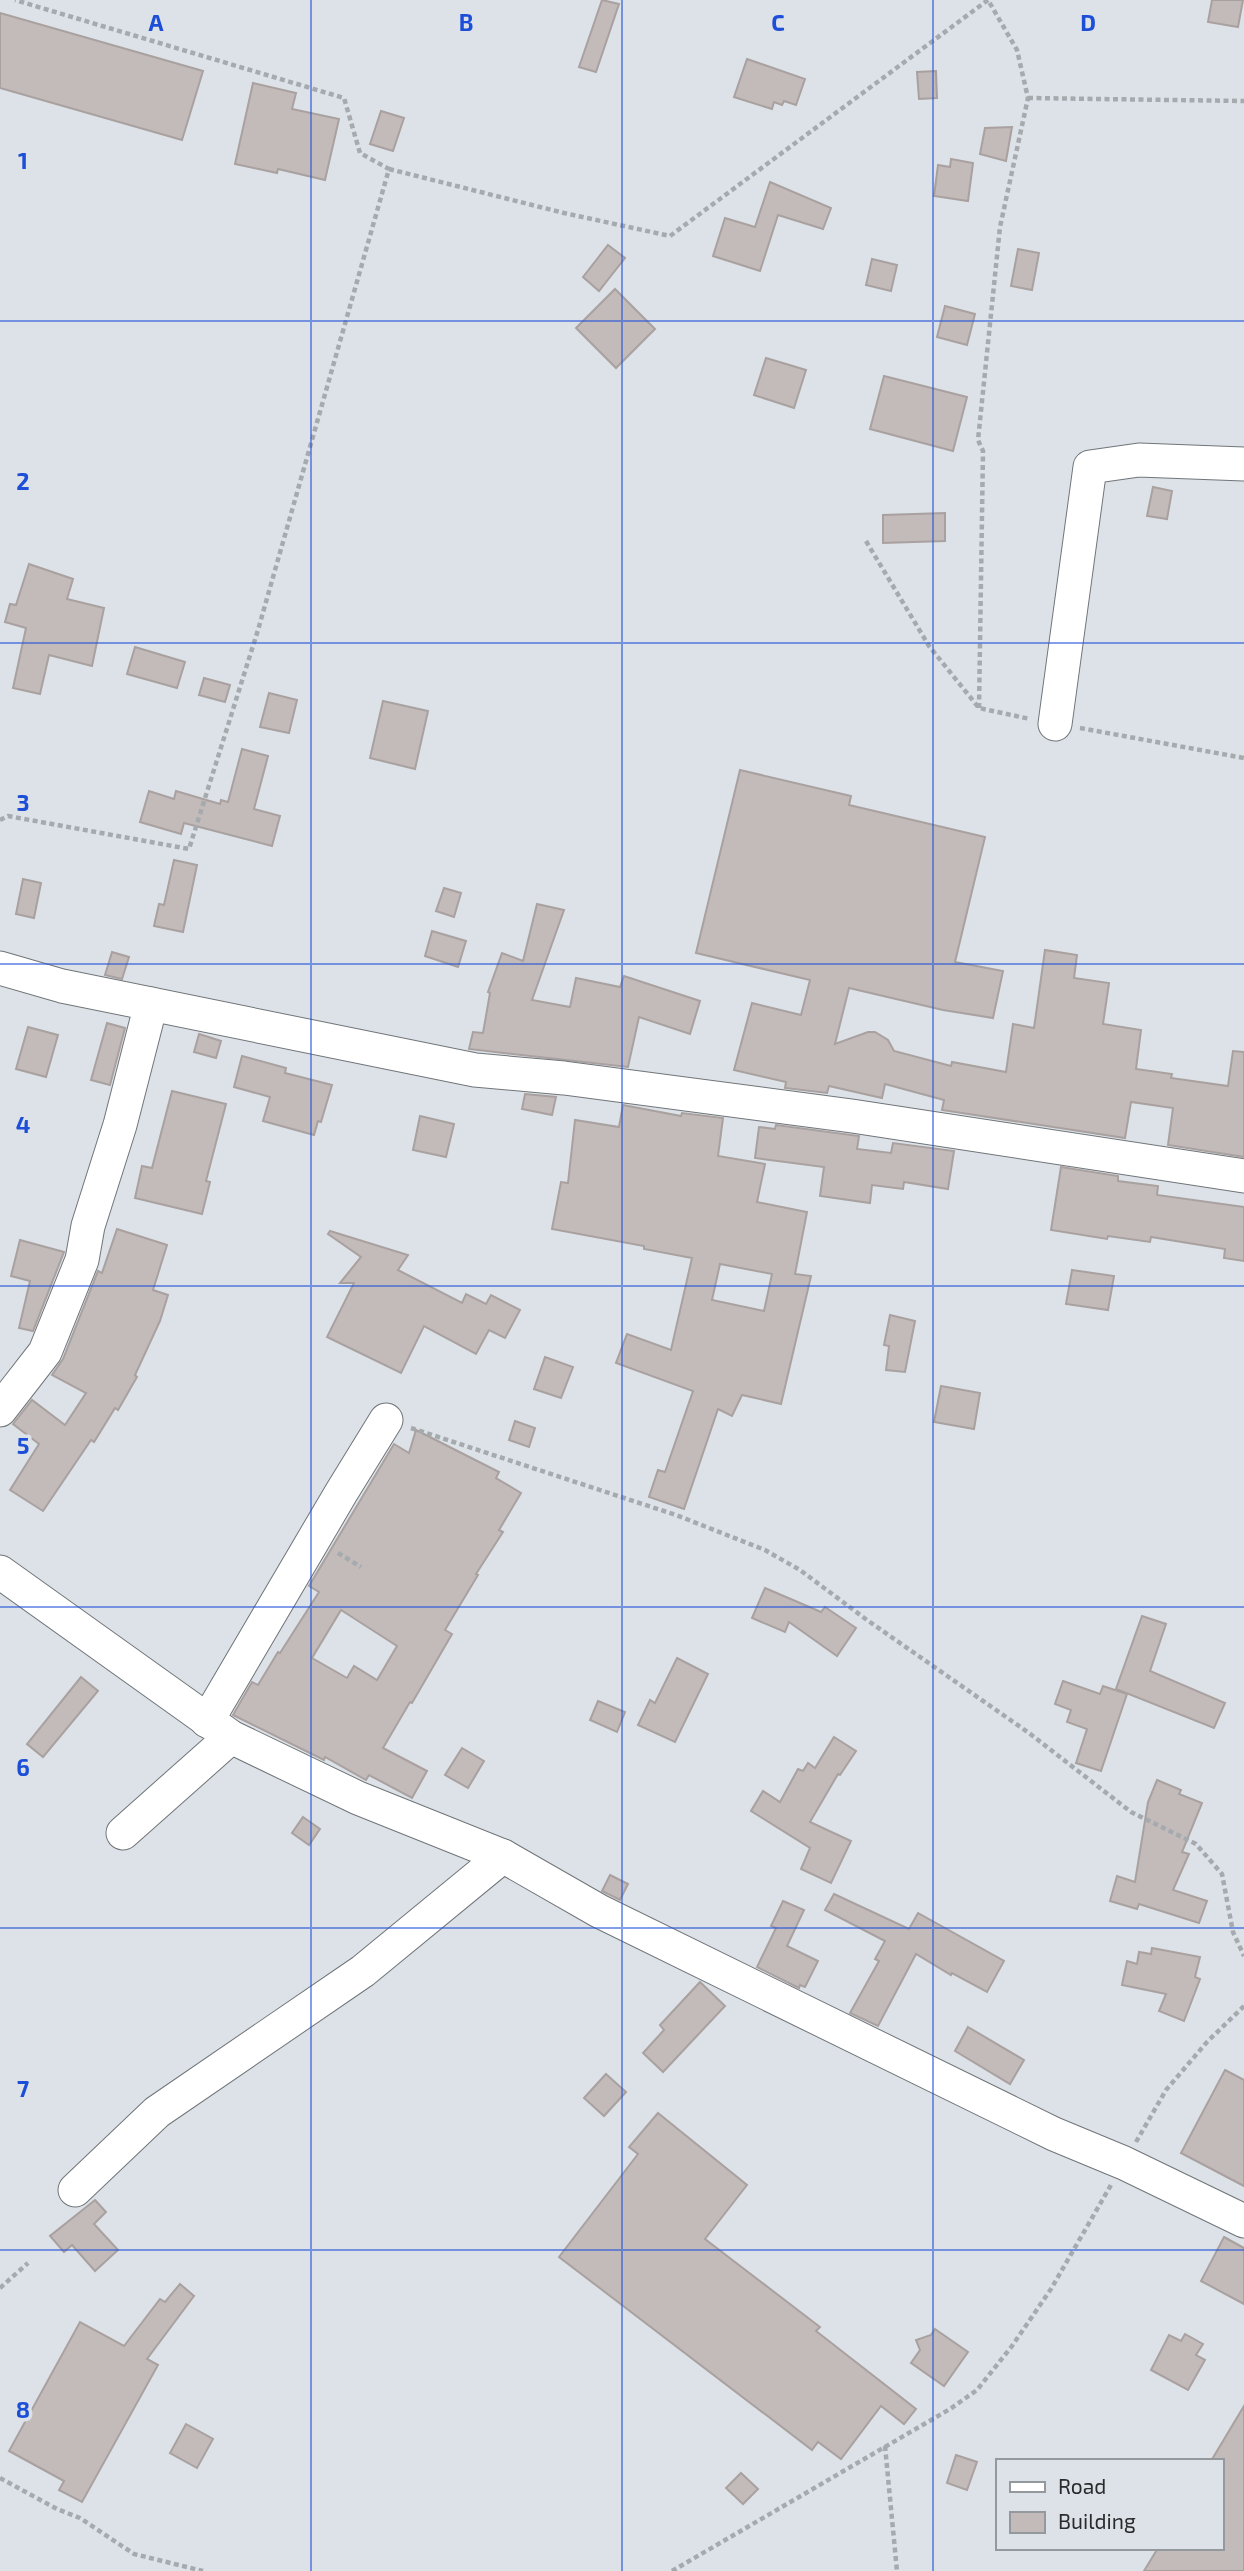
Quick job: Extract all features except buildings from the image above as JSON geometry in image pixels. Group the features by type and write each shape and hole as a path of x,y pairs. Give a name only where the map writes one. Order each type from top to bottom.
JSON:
{"street":[{"path":"1055,724 1090,467 1139,460 1244,464"},
{"path":"0,968 62,986 474,1070 564,1078 852,1116 1244,1176"},
{"path":"0,1410 44,1352 82,1260 88,1226 120,1125 151,1004"},
{"path":"123,1832 219,1729 341,1493 386,1420"},
{"path":"0,1572 219,1729 358,1798 503,1856 599,1911 1054,2134 1124,2163 1244,2221"},
{"path":"75,2190 156,2112 363,1971 503,1856"}],"path":[{"path":"15,0 344,98 360,153 389,169 564,213 670,236 988,0 1017,50 1028,98 1000,227 978,440 983,451 979,709"},
{"path":"1028,98 1244,101"},
{"path":"0,820 8,816 189,849 258,630 389,169"},
{"path":"386,1420 676,1515 765,1550 800,1570 1029,1733 1131,1812 1196,1844 1222,1874 1233,1931 1244,1956"},
{"path":"672,2571 977,2390 1012,2346 1051,2289 1166,2090 1207,2042 1244,2006"},
{"path":"0,2288 28,2263"},
{"path":"885,2446 897,2571"},
{"path":"0,2478 57,2509 80,2518 134,2554 203,2571"}]}
